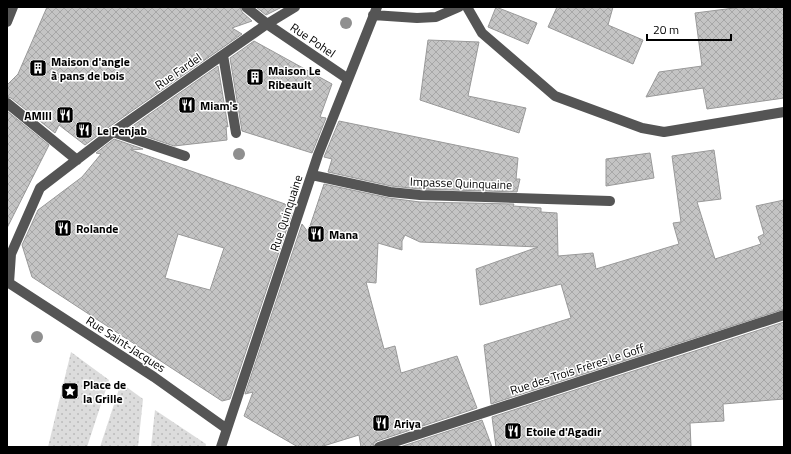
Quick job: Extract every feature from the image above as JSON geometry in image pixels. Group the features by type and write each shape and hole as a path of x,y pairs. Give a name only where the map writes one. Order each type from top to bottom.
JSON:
{"street":[{"path":"7,22 13,7"},
{"name":"Rue Pohel","path":"246,7 267,24 348,78"},
{"name":"Rue Fardel","path":"8,283 10,254 40,188 113,132 267,24 295,7"},
{"path":"375,11 417,18 436,17 460,7"},
{"path":"467,7 482,33 555,96 642,128 664,132 784,112"},
{"name":"Rue Quinquaine","path":"221,447 318,156 375,11"},
{"path":"223,55 236,133"},
{"path":"7,103 77,160"},
{"path":"113,132 185,156"},
{"name":"Impasse Quinquaine","path":"312,175 390,192 420,195 610,201"},
{"name":"Rue Saint-Jacques","path":"8,283 154,378 227,430"},
{"name":"Rue des Trois Frères Le Goff","path":"379,447 784,315"}],"shaded area":[{"path":"71,352 109,380 87,447 48,447"},
{"path":"121,383 143,399 138,447 100,447"},
{"path":"155,410 206,444 205,447 151,447"}],"building":[{"path":"47,7 240,7 242,12 252,21 232,28 242,34 85,145 59,125 55,133 11,98 7,97 7,85 18,74"},
{"path":"256,7 282,7 266,15"},
{"path":"496,7 537,23 528,44 488,27"},
{"path":"557,7 613,7 608,25 643,40 633,64 548,27"},
{"path":"742,7 784,7 784,98 707,109 703,88 646,97 659,72 702,66 695,13"},
{"path":"428,40 479,42 468,96 526,108 519,133 420,100"},
{"path":"254,41 332,84 320,117 326,118 312,153 242,131 230,58"},
{"path":"218,66 228,127 226,126 227,140 174,146 127,130"},
{"path":"7,111 49,145 7,228"},
{"path":"339,121 518,158 516,179 520,179 517,192 420,189 391,186 328,172 332,159 324,157"},
{"path":"114,139 143,149 131,150 285,204 292,213 230,399 222,401 32,277 22,245 38,210 82,177 101,154 96,153","holes":["178,234 224,248 210,290 165,278"]},
{"path":"714,150 721,199 697,202 715,259 761,244 758,237 764,234 756,206 784,200 784,309 491,404 484,345 571,318 561,284 480,305 476,269 538,247 420,242 405,235 402,241 402,250 378,243 376,283 366,282 384,349 395,346 401,373 457,356 477,408 377,441 374,443 373,447 361,447 359,435 320,447 298,447 244,416 253,392 245,394 302,224 308,232 324,184 389,198 420,202 514,204 513,206 541,208 541,212 557,213 558,256 593,253 596,269 679,244 673,223 681,222 672,156"},
{"path":"650,153 654,178 606,186 606,159"},
{"path":"784,322 784,399 723,404 724,421 690,423 691,447 496,447 492,417"},
{"path":"482,420 492,447 400,447"}],"place":[{"name":"Maison d'angle à pans de bois","path":"38,68"},
{"name":"Maison Le Ribeault","path":"255,77"},
{"name":"Miam's","path":"187,105"},
{"name":"AMIII","path":"65,115"},
{"name":"Le Penjab","path":"84,130"},
{"name":"Rolande","path":"63,228"},
{"name":"Mana","path":"316,234"},
{"name":"Place de la Grille","path":"70,391"},
{"name":"Ariya","path":"381,423"},
{"name":"Etoile d'Agadir","path":"513,431"}]}
